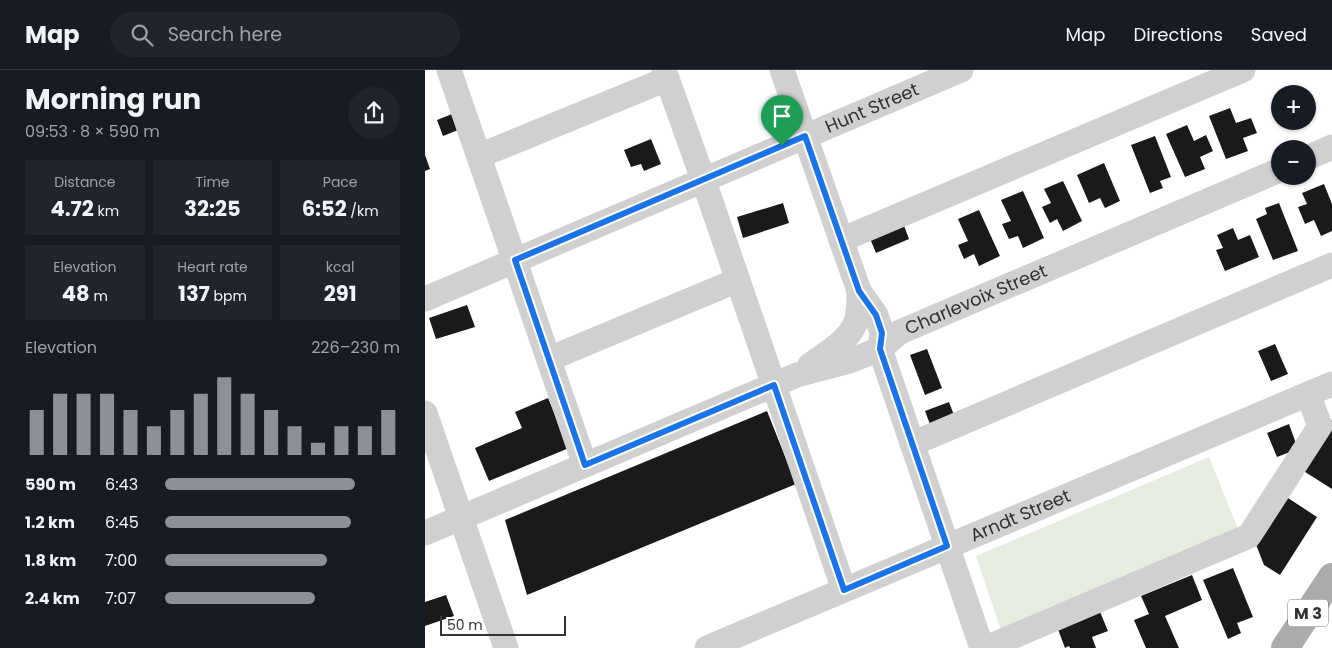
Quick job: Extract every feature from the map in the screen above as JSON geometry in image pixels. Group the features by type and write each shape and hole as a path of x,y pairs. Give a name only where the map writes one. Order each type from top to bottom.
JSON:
{"main road":[{"name":"M 3","path":"1285,648 1332,577"}],"street":[{"path":"449,70 585,465"},
{"path":"782,70 859,291 876,315 882,333 880,349 984,648 1249,536 1320,426 1308,394"},
{"name":"Hunt Street","path":"425,298 805,136 913,79 961,70"},
{"path":"841,240 1243,70"},
{"path":"479,156 666,74 844,590"},
{"path":"1316,154 1332,147"},
{"name":"Charlevoix Street","path":"425,533 797,375 850,361 880,349 900,332 1271,174"},
{"path":"912,444 1332,265"},
{"path":"549,359 737,280"},
{"path":"797,375 842,343 849,334 857,317 859,291"},
{"name":"Arndt Street","path":"707,648 1332,384"},
{"path":"425,413 506,648"}],"shaded area":[{"path":"1209,457 1238,529 1002,633 976,556"}],"building":[{"path":"1230,108 1236,123 1251,118 1257,133 1243,138 1248,151 1226,159 1209,116"},
{"path":"452,114 458,130 443,136 437,120"},
{"path":"1187,125 1194,141 1206,135 1213,151 1200,157 1205,169 1185,177 1166,134"},
{"path":"1155,136 1171,177 1160,181 1163,188 1150,193 1131,145"},
{"path":"651,139 661,164 644,171 641,164 631,167 624,150"},
{"path":"425,155 430,169 425,171"},
{"path":"1104,163 1120,201 1105,208 1100,198 1089,203 1077,175"},
{"path":"1063,181 1082,221 1063,231 1057,219 1050,223 1042,207 1051,203 1044,189"},
{"path":"1324,184 1332,204 1332,231 1321,236 1314,220 1305,224 1298,207 1307,204 1302,193"},
{"path":"1023,191 1044,238 1023,248 1018,236 1009,239 1002,224 1011,221 1001,200"},
{"path":"783,203 789,223 743,238 737,217"},
{"path":"1279,203 1298,251 1273,260 1256,219 1267,214 1265,208"},
{"path":"979,210 1000,256 979,266 974,254 964,259 958,245 968,241 958,219"},
{"path":"903,223 909,239 876,253 869,236"},
{"path":"1233,228 1238,240 1250,235 1259,257 1225,271 1216,250 1223,248 1217,235"},
{"path":"467,305 475,327 436,339 429,318"},
{"path":"1275,344 1288,374 1271,381 1258,351"},
{"path":"927,349 942,388 925,395 910,355"},
{"path":"548,398 569,448 489,481 475,448 522,428 515,412"},
{"path":"949,402 955,418 931,427 925,411"},
{"path":"767,411 796,484 527,595 505,520"},
{"path":"1332,420 1332,489 1302,470"},
{"path":"1289,424 1298,449 1277,457 1267,433"},
{"path":"1285,496 1317,517 1280,575 1264,565 1255,542"},
{"path":"1233,568 1253,617 1237,623 1241,633 1228,639 1203,580"},
{"path":"1192,575 1202,600 1165,616 1179,648 1146,648 1134,620 1149,614 1141,596"},
{"path":"446,595 454,616 425,626 425,602"},
{"path":"1098,607 1108,631 1092,637 1096,648 1070,648 1069,646 1065,648 1056,624"}],"route":[{"path":"805,136 859,291 876,315 882,333 880,349 947,546 844,590 774,385 585,465 515,260 782,146 805,136"}]}
